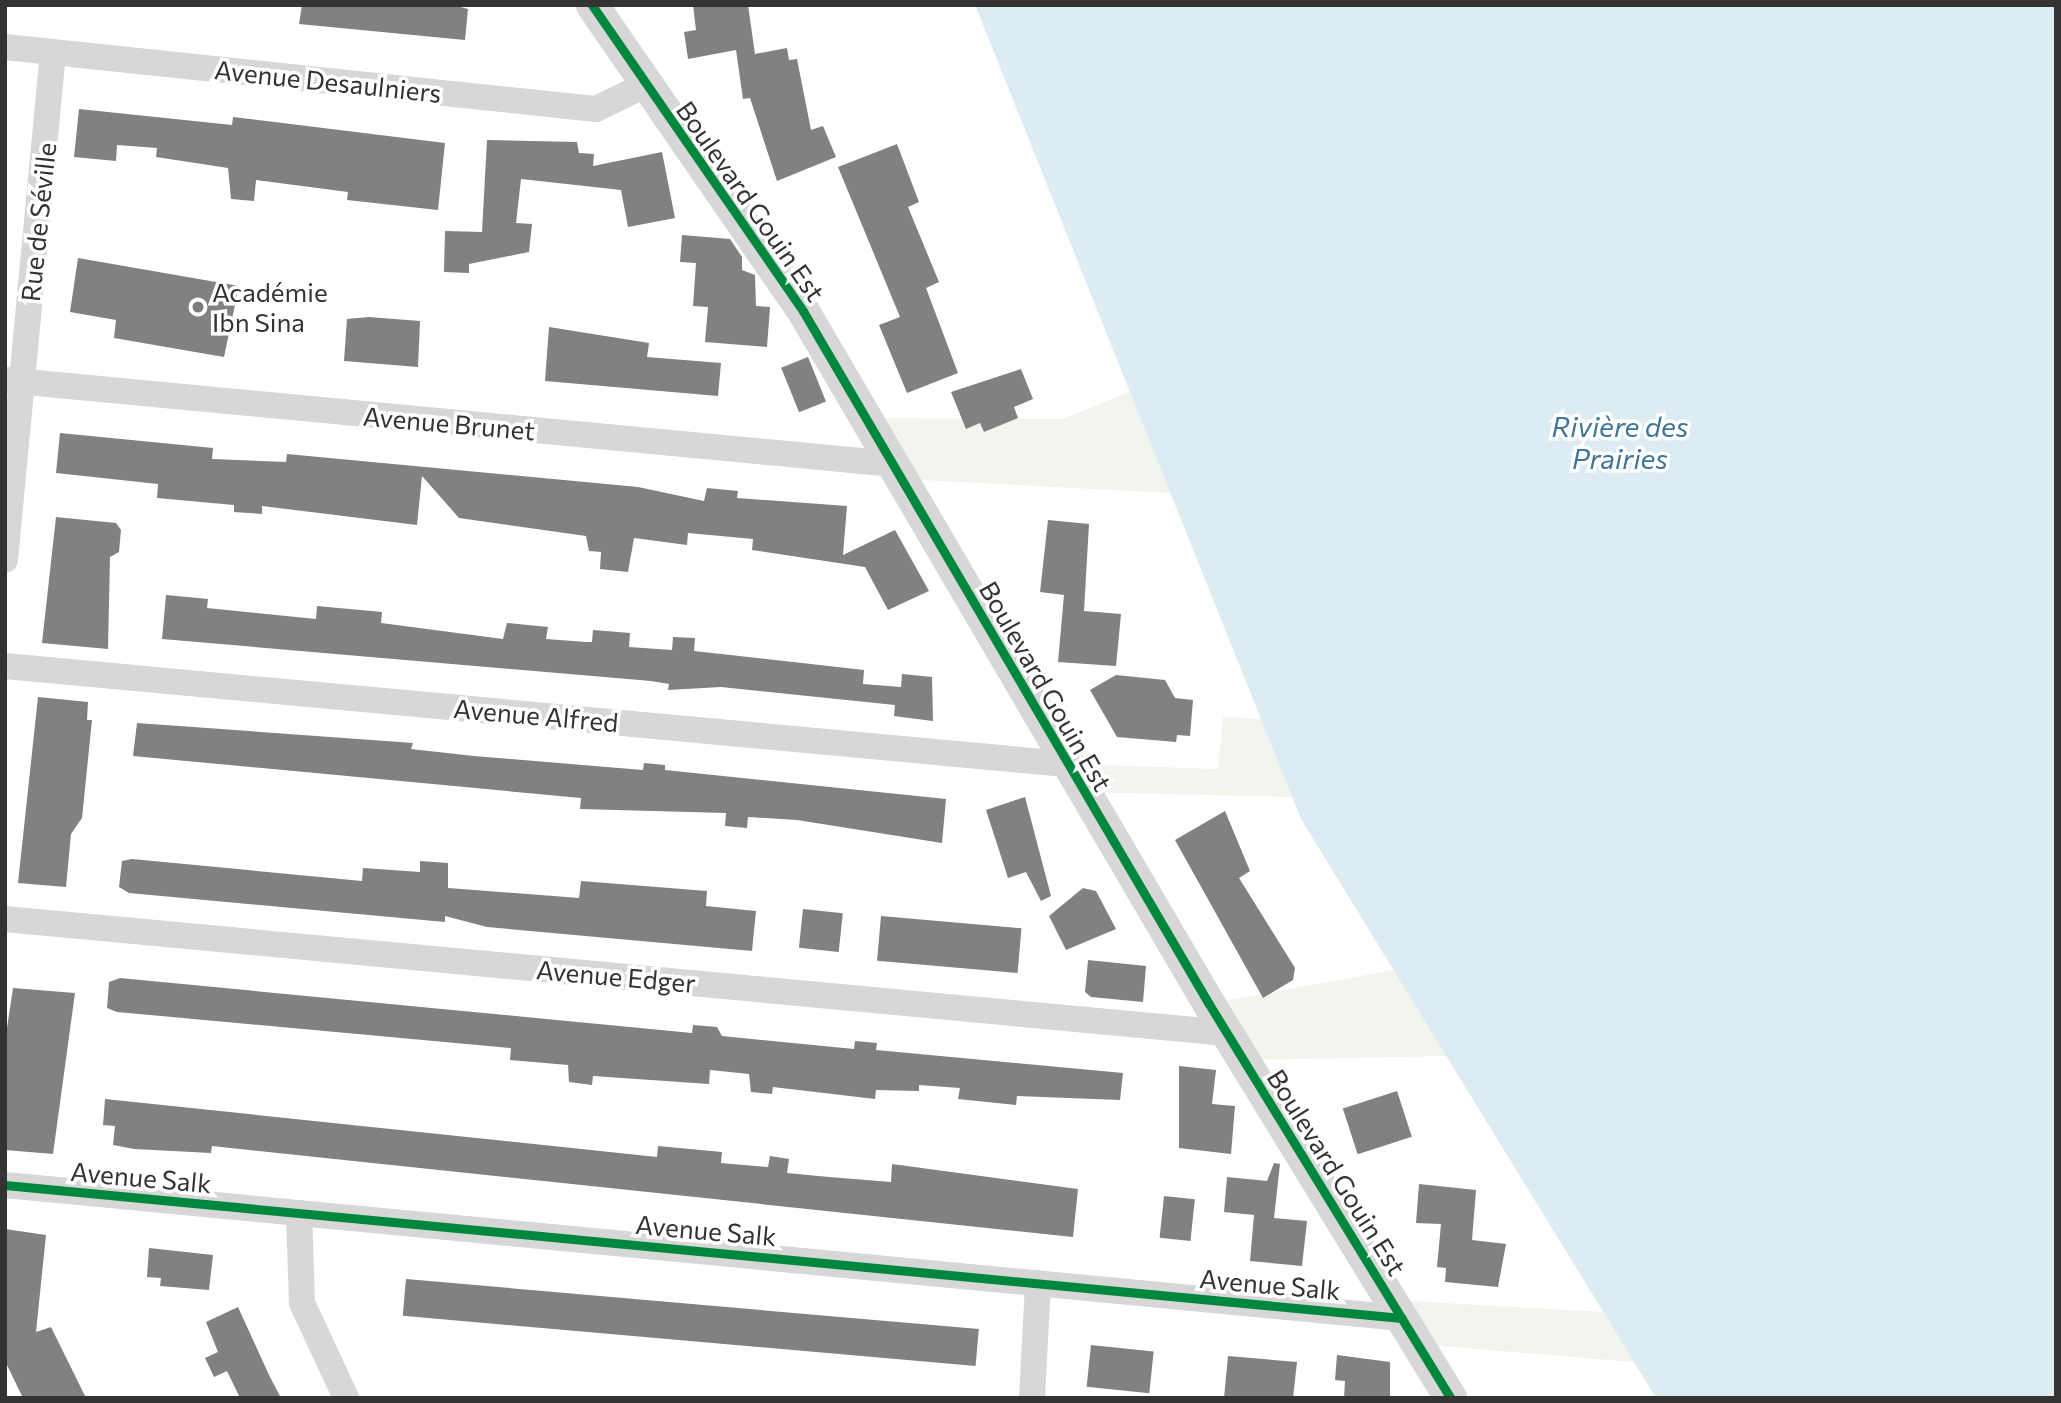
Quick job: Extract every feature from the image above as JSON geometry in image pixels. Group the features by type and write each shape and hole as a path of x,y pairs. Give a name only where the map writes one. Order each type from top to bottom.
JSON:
{"street":[{"name":"Boulevard Gouin Est","path":"592,5 803,311 1066,764 1450,1398"},
{"name":"Avenue Desaulniers","path":"5,47 596,109 645,85"},
{"name":"Rue de Séville","path":"5,560 14,381 54,52"},
{"name":"Avenue Brunet","path":"14,381 894,464"},
{"name":"Avenue Alfred","path":"5,666 1066,764"},
{"name":"Avenue Edger","path":"5,919 1227,1033"},
{"name":"Avenue Salk","path":"5,1185 1402,1318"},
{"path":"299,1213 302,1303 346,1398"},
{"path":"1032,1398 1038,1283"}],"shaded area":[{"path":"1131,391 1171,493 903,479 867,418 1063,419"},
{"path":"1223,717 1262,719 1293,797 1083,792 1066,764 1218,769"},
{"path":"1394,970 1447,1056 1244,1060 1209,1004"},
{"path":"1391,1300 1603,1312 1634,1362 1418,1344"}],"water":[{"name":"Rivière des Prairies","path":"975,5 2056,5 2056,1398 1656,1398 1301,819"}],"building":[{"path":"302,5 453,5 468,9 465,40 299,24"},
{"path":"693,5 748,5 755,54 787,48 789,60 797,59 811,130 823,126 836,157 777,181 750,98 743,99 736,50 688,59 684,32 696,30"},
{"path":"79,109 232,125 233,117 445,143 438,210 347,200 348,192 256,180 254,201 231,199 228,168 156,157 157,148 117,145 116,161 74,157"},
{"path":"487,140 577,142 579,153 594,154 593,166 662,152 675,218 628,227 621,190 521,179 516,223 532,224 529,252 469,264 469,273 444,272 445,231 482,232"},
{"path":"897,144 919,202 908,207 939,282 926,288 958,373 907,393 879,325 900,317 838,167"},
{"path":"682,235 730,239 742,257 742,270 755,275 756,306 770,307 767,347 705,342 708,307 693,306 696,263 680,262"},
{"path":"78,258 239,286 224,357 114,338 116,320 70,312"},
{"path":"369,317 420,321 418,367 344,361 347,319"},
{"path":"549,327 649,343 647,357 721,363 718,396 545,381"},
{"path":"808,357 826,402 799,412 781,368"},
{"path":"1021,369 1033,399 1014,407 1018,418 984,432 980,423 966,429 951,392"},
{"path":"60,433 213,448 212,459 286,462 287,454 638,487 704,501 707,488 738,491 737,498 847,506 843,555 895,530 929,591 888,610 865,567 752,550 753,539 688,533 687,545 634,538 628,572 600,569 601,552 589,551 586,536 459,518 422,476 417,525 262,506 262,514 234,512 234,505 157,498 158,484 56,473"},
{"path":"56,517 116,523 121,530 119,552 110,557 108,649 42,643"},
{"path":"1048,520 1089,524 1084,611 1121,614 1116,666 1058,662 1064,595 1040,592"},
{"path":"166,595 208,599 207,608 316,619 317,606 382,612 381,623 503,639 507,623 548,627 546,639 592,642 593,630 630,633 629,647 672,650 673,637 695,638 694,651 864,670 863,684 901,687 902,674 932,677 933,721 894,716 895,705 721,687 668,690 669,684 651,681 162,639"},
{"path":"1116,675 1165,680 1175,698 1193,700 1190,736 1177,735 1176,742 1117,737 1090,690"},
{"path":"38,697 88,702 87,720 92,720 82,818 71,834 66,887 18,883"},
{"path":"137,723 413,743 411,749 643,770 644,763 665,765 665,770 946,799 942,843 797,820 748,817 747,828 725,826 726,813 580,809 581,798 133,756"},
{"path":"1025,797 1051,896 1041,901 1026,872 1008,878 986,810"},
{"path":"1225,811 1250,871 1239,878 1295,968 1293,980 1263,998 1175,840"},
{"path":"132,859 362,881 363,868 420,872 420,861 448,863 448,888 579,898 581,881 707,891 706,906 756,911 752,951 487,927 445,916 445,922 129,893 119,887 122,861"},
{"path":"1083,888 1096,891 1116,929 1066,950 1049,916"},
{"path":"803,909 843,913 839,952 799,948"},
{"path":"881,916 1021,928 1018,973 877,961"},
{"path":"1088,960 1146,966 1143,1002 1091,997 1085,992"},
{"path":"120,978 692,1033 693,1025 717,1027 722,1036 854,1049 855,1041 877,1043 876,1050 1123,1073 1120,1100 1017,1096 1016,1105 958,1099 960,1088 919,1085 919,1091 876,1090 875,1099 773,1087 772,1094 751,1092 749,1074 710,1070 709,1084 593,1076 592,1085 569,1082 568,1065 510,1060 511,1048 117,1012 107,1008 109,982"},
{"path":"13,988 75,993 53,1154 5,1150 5,1041"},
{"path":"1179,1066 1216,1070 1212,1104 1235,1106 1231,1154 1179,1148"},
{"path":"1397,1091 1412,1137 1358,1154 1343,1109"},
{"path":"105,1099 657,1157 658,1146 722,1152 721,1163 768,1167 770,1156 789,1159 787,1173 829,1177 891,1182 892,1164 1078,1189 1073,1237 212,1146 211,1153 134,1149 113,1145 115,1126 103,1125"},
{"path":"1274,1163 1280,1164 1274,1218 1307,1221 1302,1266 1250,1261 1254,1215 1224,1212 1227,1177 1267,1181"},
{"path":"1419,1184 1476,1190 1472,1240 1506,1244 1498,1287 1445,1282 1446,1268 1437,1267 1441,1224 1416,1223"},
{"path":"1164,1196 1195,1199 1190,1241 1160,1238"},
{"path":"5,1229 46,1235 36,1332 51,1327 86,1398 23,1398 5,1361"},
{"path":"149,1248 213,1255 209,1290 160,1286 161,1278 147,1277"},
{"path":"406,1279 979,1329 976,1366 403,1316"},
{"path":"238,1307 281,1398 240,1398 227,1371 214,1377 205,1358 218,1352 206,1322"},
{"path":"1091,1345 1154,1352 1149,1393 1087,1387"},
{"path":"1337,1355 1390,1362 1390,1398 1344,1398 1345,1381 1335,1380"},
{"path":"1228,1356 1297,1362 1293,1398 1224,1398"}],"cycle path":[{"path":"592,5 803,311 1209,1004 1450,1398"},
{"path":"5,1185 1402,1318"}],"place":[{"name":"Académie Ibn Sina","path":"198,307"}]}
